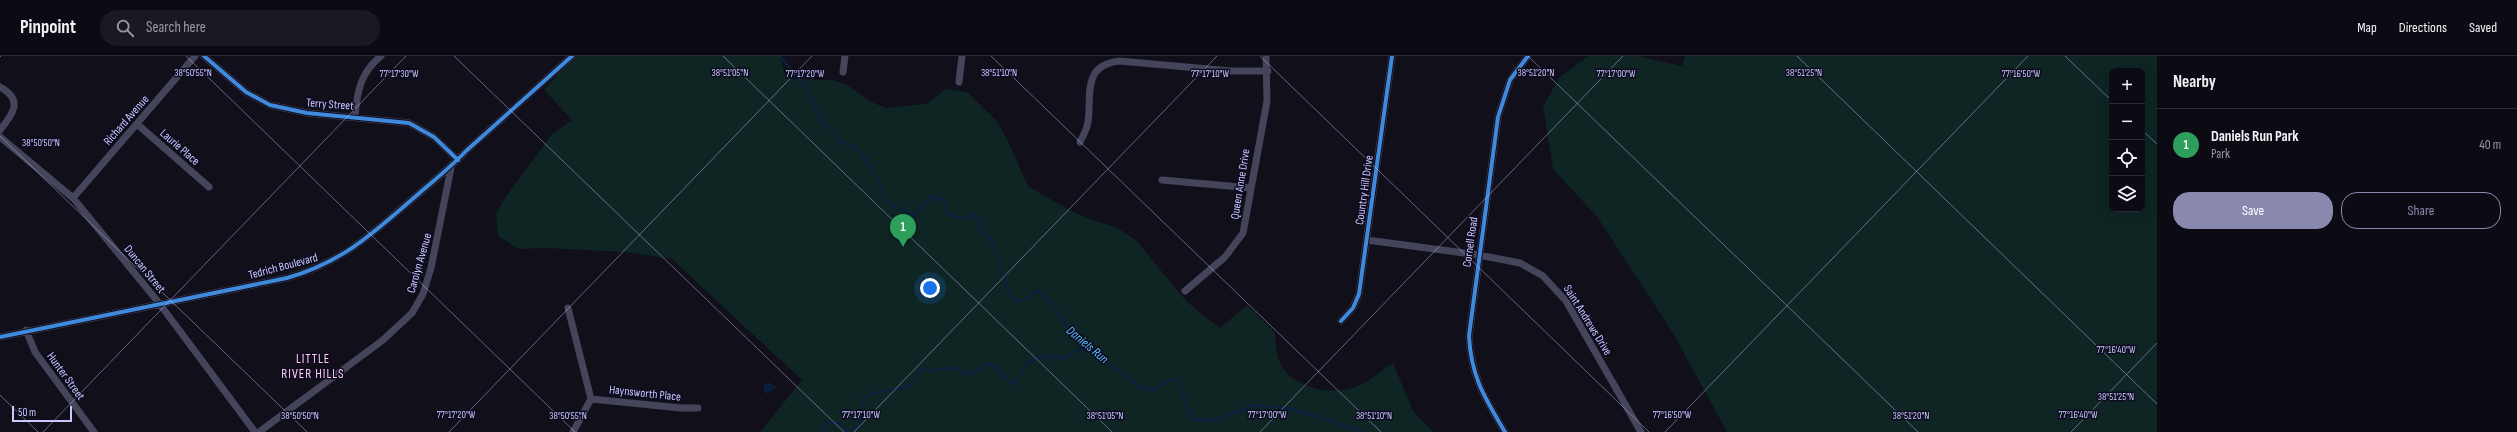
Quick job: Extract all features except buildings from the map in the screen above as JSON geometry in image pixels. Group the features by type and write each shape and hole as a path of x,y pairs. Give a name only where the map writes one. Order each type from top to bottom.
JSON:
{"street":[{"name":"Richard Avenue","path":"73,198 195,56"},
{"name":"Terry Street","path":"204,56 246,92 270,105 307,113 355,116 400,121 416,125 434,137 458,160"},
{"path":"355,116 359,84 367,69 382,56"},
{"name":"Tedrich Boulevard","path":"0,337 26,330 287,278 323,266 357,245 451,168 572,56"},
{"path":"843,72 845,56"},
{"path":"959,82 962,56"},
{"name":"Queen Anne Drive","path":"1185,290 1226,257 1237,243 1246,223 1267,101 1268,71 1266,56"},
{"name":"Country Hill Drive","path":"1341,321 1353,308 1359,294 1392,56"},
{"name":"Cornell Road","path":"1505,432 1476,381 1470,354 1470,315 1501,102 1510,80 1528,56"},
{"path":"1080,142 1088,127 1090,83 1096,72 1108,63 1120,61 1230,71 1268,71"},
{"path":"0,87 11,95 14,106 12,115 0,130"},
{"name":"Laurie Place","path":"137,124 209,187"},
{"name":"Duncan Street","path":"0,137 73,198 159,303 255,432"},
{"name":"Carolyn Avenue","path":"259,432 383,340 412,313 423,294 431,268 451,168"},
{"path":"1162,180 1251,188"},
{"name":"Saint Andrews Drive","path":"1367,240 1478,255 1520,264 1537,272 1551,283 1566,302 1641,432"},
{"path":"568,308 591,399 573,432"},
{"name":"Hunter Street","path":"26,330 35,352 94,432"},
{"name":"Haynsworth Place","path":"591,399 681,408 698,408"}],"green space":[{"path":"574,56 780,56 786,79 833,80 847,85 869,101 886,108 926,104 946,89 967,92 996,120 1007,139 1028,186 1071,211 1094,221 1116,227 1136,240 1187,302 1220,328 1247,305 1275,333 1278,358 1287,373 1302,384 1311,387 1339,390 1355,387 1366,382 1393,363 1413,411 1433,432 760,432 802,380 672,259 625,252 546,248 519,249 498,236 496,213 507,195 552,134 572,120 544,90"},
{"path":"1589,56 1638,56 1682,66 1685,56 2157,56 2157,432 1727,432 1673,333 1598,218 1553,169 1543,106 1560,77"}],"water":[{"path":"768,382 777,387 766,394 763,386"}],"waterway":[{"name":"Daniels Run","path":"780,56 804,85 824,124 834,131 841,143 853,146 864,156 878,180 887,202 914,216 932,196 943,200 950,215 967,219 974,215 981,221 980,230 989,238 994,246 1007,285 1017,302 1025,300 1037,290 1055,309 1065,325 1138,386 1153,390 1171,379 1178,380 1192,419 1213,421 1254,405 1293,409 1364,432"},
{"path":"822,432 828,423 838,423 845,431 858,428 861,421 864,398 871,394 910,386 921,370 933,371 954,367 963,374 979,371 981,366 990,363 1014,385 1027,363 1040,356 1064,358 1087,345"}],"cycle path":[{"path":"204,56 246,92 270,105 307,113 409,123 434,137 458,160"},
{"path":"0,337 287,278 325,264 356,245 386,222 448,169 572,56"},
{"path":"1341,321 1353,308 1359,294 1392,56"},
{"path":"1505,432 1480,387 1470,351 1469,336 1498,117 1510,80 1528,56"}],"place":[{"name":"Daniels Run Park","path":"903,247"}],"district":[{"name":"LITTLE RIVER HILLS","path":"313,366"}]}
